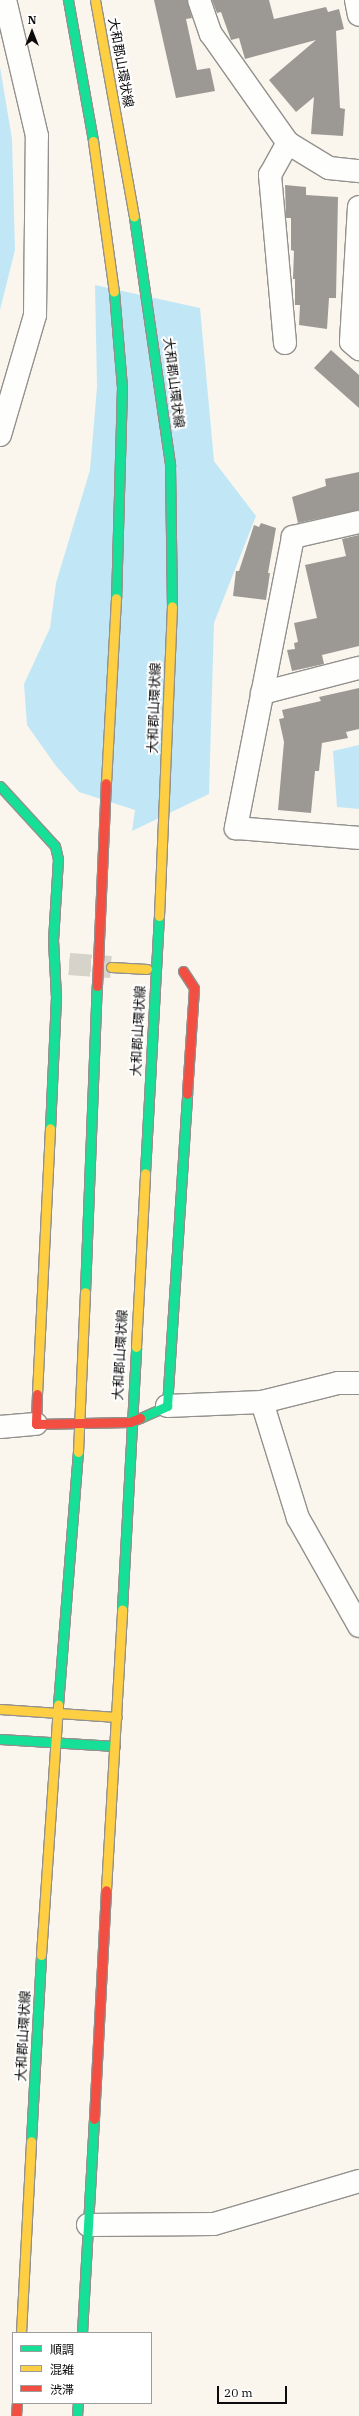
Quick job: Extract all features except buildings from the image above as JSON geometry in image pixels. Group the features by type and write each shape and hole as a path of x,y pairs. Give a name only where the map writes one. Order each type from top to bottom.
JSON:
{"main road":[{"name":"大和郡山環状線","path":"21,2332 53,1741 55,1713 62,1670 80,1422 103,831 115,648 122,387 112,274 95,152 68,0"},
{"name":"大和郡山環状線","path":"82,2332 117,1717 130,1422 164,831 173,567 170,465 144,270 95,0"},
{"path":"0,786 55,846 58,859 53,940 59,964 36,1424 130,1422 167,1406 194,988 183,971"},
{"name":"大和郡山環状線","path":"111,967 147,969"},
{"path":"0,1710 117,1717"},
{"path":"0,1739 53,1741 115,1746"},
{"path":"16,2416 17,2404"},
{"path":"77,2416 78,2404"}],"street":[{"path":"0,435 35,307 37,136 5,0"},
{"path":"199,0 211,34 288,143 329,168 359,171"},
{"path":"356,0 359,15"},
{"path":"285,343 270,175 288,143"},
{"path":"356,345 359,207"},
{"path":"359,522 293,537 236,828 359,838"},
{"path":"262,693 359,668"},
{"path":"167,1406 262,1402 338,1383 359,1383"},
{"path":"262,1402 298,1518 359,1626"},
{"path":"0,1427 36,1424"},
{"path":"88,2224 214,2224 359,2181"}],"water":[{"path":"0,67 12,139 15,250 0,310"},
{"path":"95,285 200,308 214,461 256,516 214,623 209,794 132,831 135,810 79,792 56,766 27,725 24,684 50,628 56,583 90,470 97,387"},
{"path":"359,745 359,809 337,807 333,751"}],"tunnel":[{"path":"69,964 111,967"}],"traffic: fast":[{"path":"68,0 93,141"},
{"path":"134,217 170,465 172,606"},
{"path":"114,292 122,387 116,598"},
{"path":"0,786 55,846 58,859 53,940 56,997 50,1128"},
{"path":"145,1173 159,916"},
{"path":"85,1292 97,986"},
{"path":"140,1418 167,1406 187,1094"},
{"path":"122,1609 136,1347"},
{"path":"58,1705 78,1452"},
{"path":"0,1739 115,1746"},
{"path":"31,2141 41,1955"},
{"path":"82,2332 94,2119"},
{"path":"77,2416 78,2404"}],"traffic: slow":[{"path":"95,0 134,217"},
{"path":"93,141 114,292"},
{"path":"106,783 116,598"},
{"path":"159,916 172,606"},
{"path":"111,967 147,969"},
{"path":"37,1394 50,1128"},
{"path":"136,1347 145,1173"},
{"path":"78,1452 85,1292"},
{"path":"106,1890 122,1609"},
{"path":"41,1955 58,1705"},
{"path":"0,1709 117,1717"},
{"path":"21,2332 31,2141"}],"traffic: jam":[{"path":"97,986 106,783"},
{"path":"183,971 194,988 187,1094"},
{"path":"37,1394 36,1424 130,1422 140,1418"},
{"path":"94,2119 106,1890"},
{"path":"16,2416 17,2404"}]}
